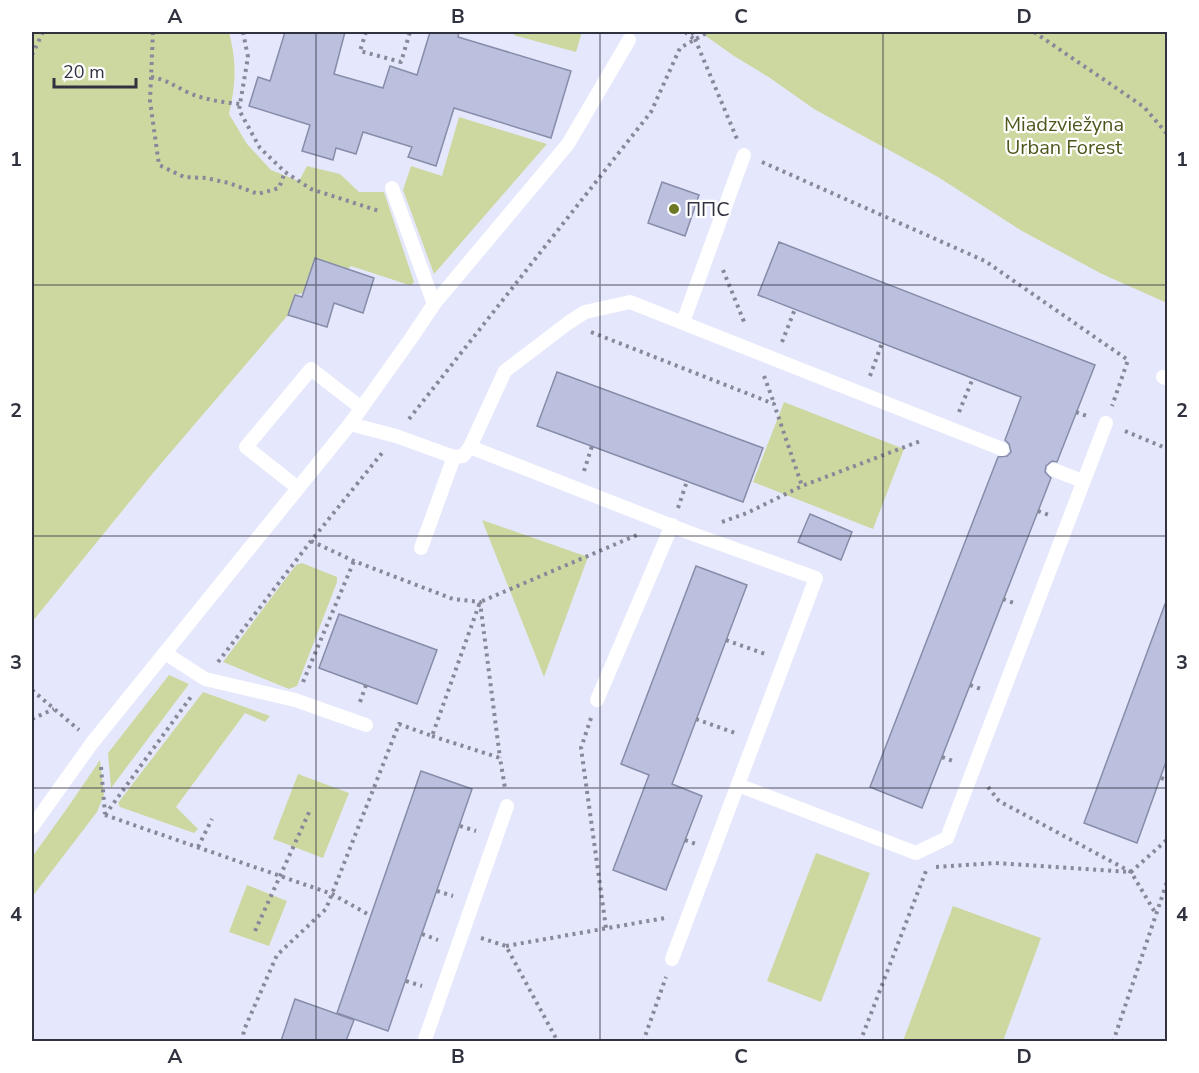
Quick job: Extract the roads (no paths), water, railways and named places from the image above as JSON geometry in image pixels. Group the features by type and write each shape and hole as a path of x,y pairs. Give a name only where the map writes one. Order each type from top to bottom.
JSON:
{"lane":[{"path":"32,827 92,743 350,424 434,304 568,144 628,40"},
{"path":"683,322 744,155"},
{"path":"392,188 434,304"},
{"path":"350,424 396,436 454,457 463,456 470,447 505,371 568,322 585,312 630,302 1002,449"},
{"path":"298,488 246,447 311,369 360,407"},
{"path":"738,785 916,853 947,838 1106,423"},
{"path":"470,447 690,533 816,578 672,959"},
{"path":"421,548 454,457"},
{"path":"1054,470 1083,481"},
{"path":"597,700 672,525"},
{"path":"165,653 204,679 295,700 366,725"},
{"path":"424,1041 507,806"}],"place":[{"name":"ППС","path":"674,209"}],"park label":[{"name":"Miadzviežyna Urban Forest","path":"1064,136"}]}
